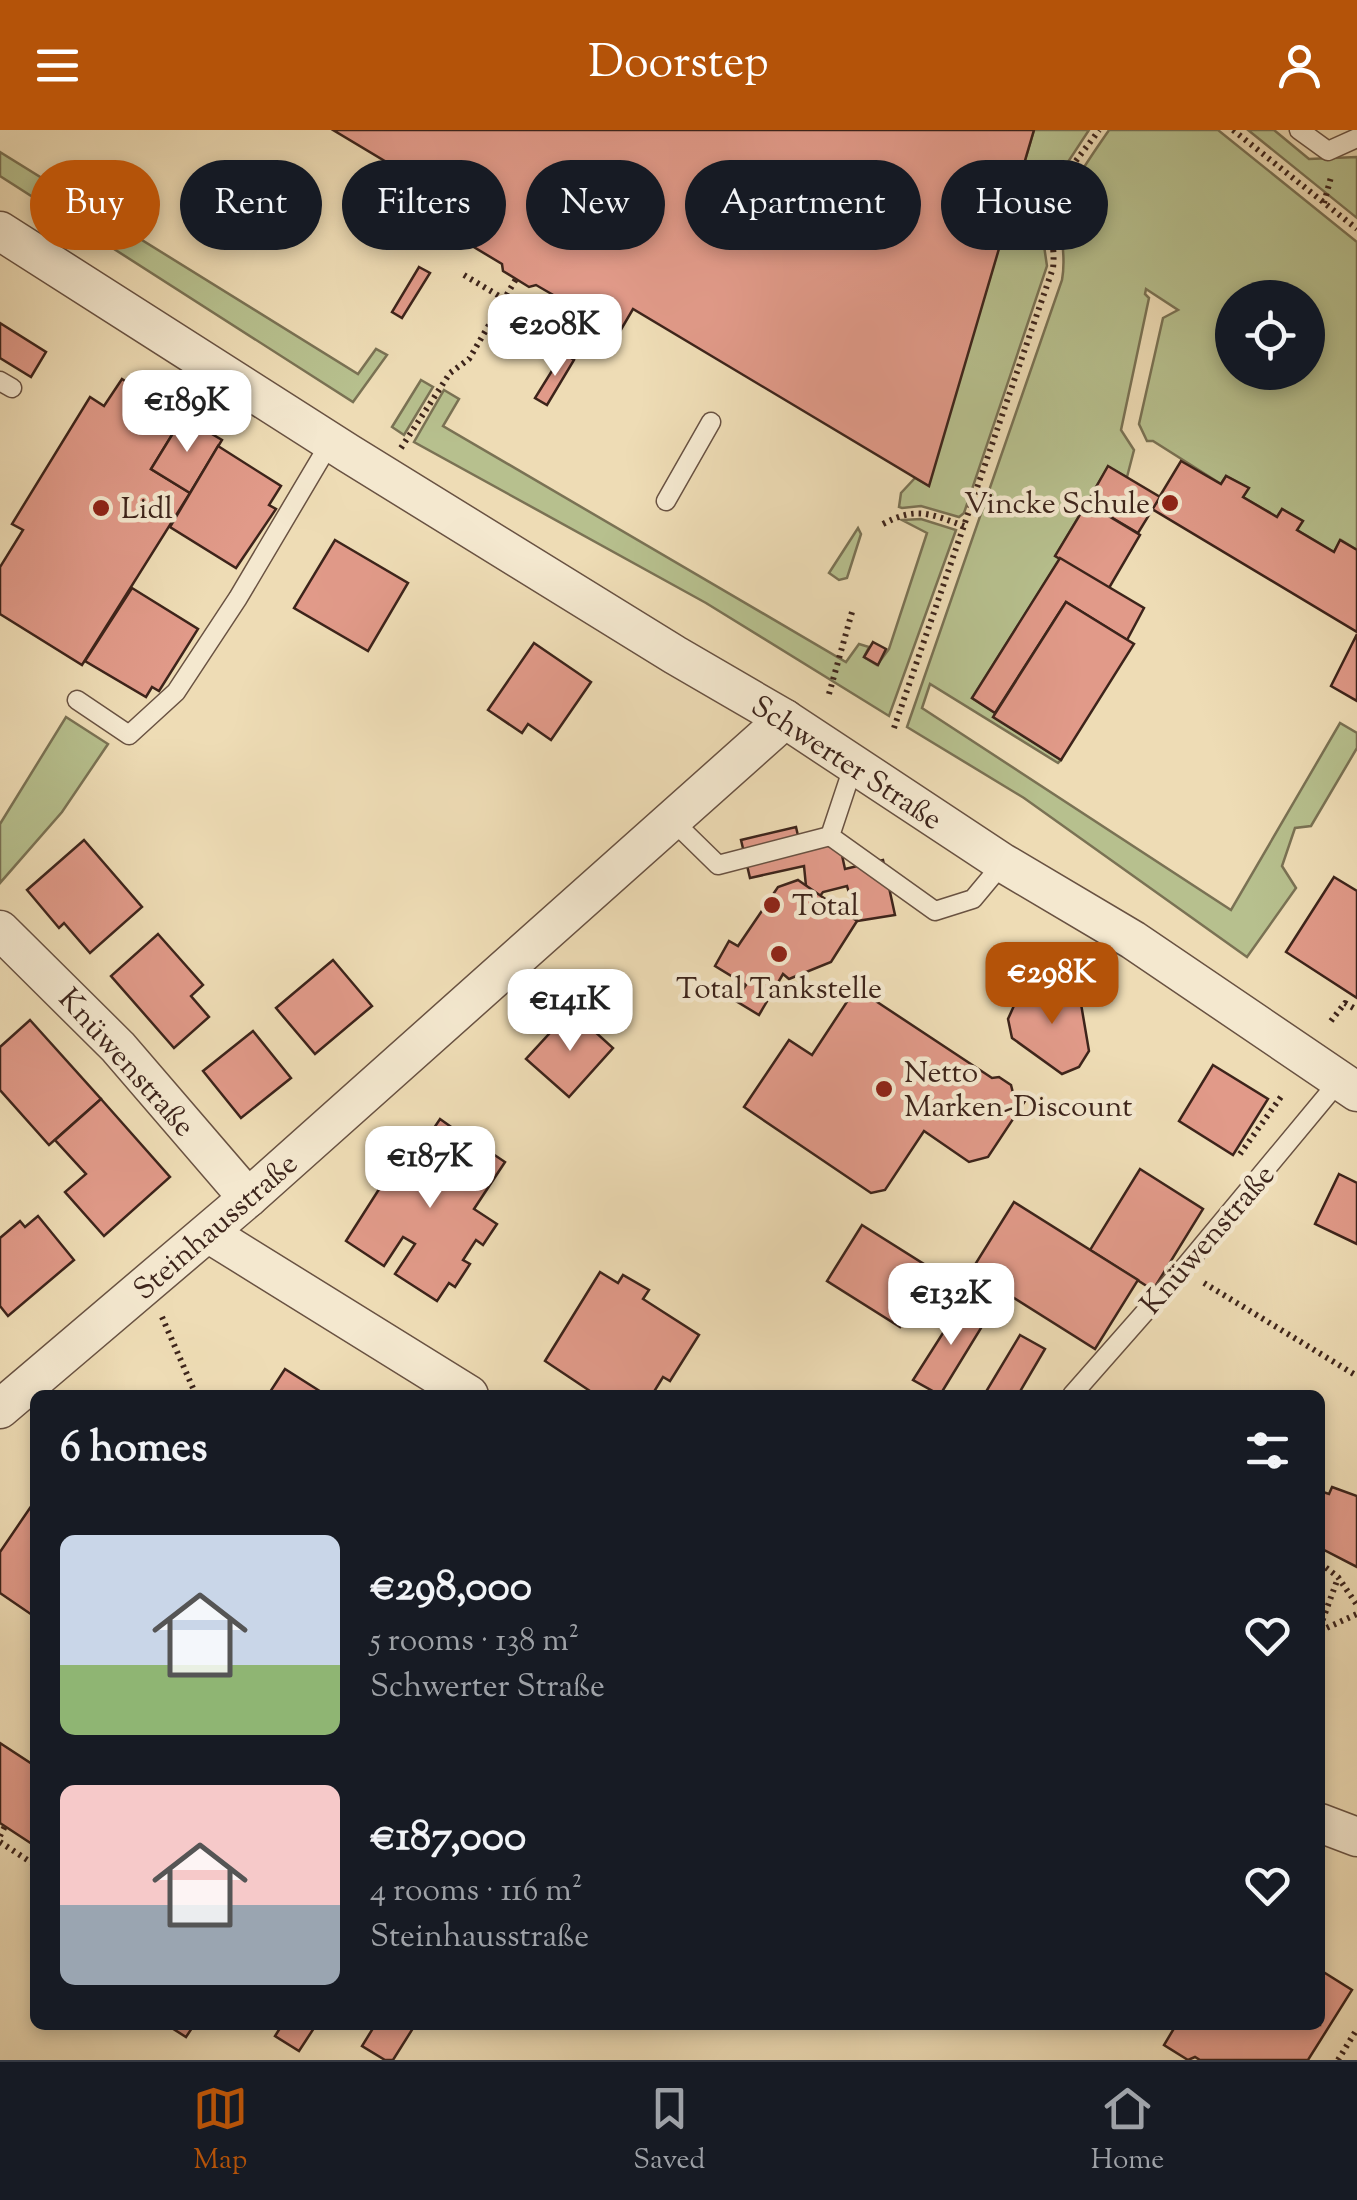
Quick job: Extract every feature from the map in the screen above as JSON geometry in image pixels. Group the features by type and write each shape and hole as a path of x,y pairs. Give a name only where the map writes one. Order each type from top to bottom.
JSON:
{"street":[{"name":"Schwerter Straße","path":"0,231 330,441 785,719 1003,863 1133,940 1348,1086"},
{"name":"Steinhausstraße","path":"0,1409 248,1198 785,719"},
{"name":"Knüwenstraße","path":"0,930 118,1047 248,1198"},
{"path":"208,1233 460,1390"},
{"path":"1325,1824 1357,1837"}],"lane":[{"path":"1299,130 1328,151 1357,138"},
{"path":"666,501 711,422"},
{"path":"76,700 128,735 176,692 238,598 330,441"},
{"path":"830,836 854,764"},
{"path":"672,821 718,865 830,836"},
{"path":"830,836 935,911 973,898 1003,863"},
{"name":"Knüwenstraße","path":"1076,1390 1348,1086"}],"path":[{"path":"894,728 1052,268 1055,248 1050,219 1054,195 1099,130"},
{"path":"1233,130 1357,229"},
{"path":"1324,203 1331,181"},
{"path":"464,274 551,327"},
{"path":"384,474 450,374 469,360 516,278"},
{"path":"883,524 901,514 918,511 964,526"},
{"path":"829,694 852,612"},
{"path":"1331,1022 1345,1002 1357,1010"},
{"path":"1182,1270 1357,1376"},
{"path":"147,1284 194,1390"},
{"path":"1325,1567 1338,1576 1357,1606"},
{"path":"1325,1614 1338,1576"},
{"path":"1325,1627 1357,1614"},
{"path":"5,1826 0,1839 30,1861"},
{"path":"1338,2060 1357,2029"}],"green space":[{"path":"1034,130 1089,130 1069,160 1025,160"},
{"path":"1109,130 1218,130 1357,242 1357,550 1341,540 1334,552 1297,530 1302,521 1282,509 1277,517 1243,497 1248,488 1226,476 1221,484 1153,441 1147,441 1139,424 1163,318 1178,310 1146,289 1149,298 1121,430 1134,450 1127,477 1108,467 1056,555 1060,559 972,698 995,713 994,717 1061,760 1058,763 930,684 922,708 1231,910 1340,723 1357,733 1357,748 1311,826 1295,828 1282,866 1296,888 1247,957 1024,798 907,727 1062,280 1063,250 1108,250 1108,160 1089,160"},
{"path":"1248,130 1274,130 1309,159 1357,157 1357,218"},
{"path":"0,152 30,171 30,195 0,176"},
{"path":"116,250 158,250 358,374 376,349 387,355 353,402"},
{"path":"998,250 1045,250 1047,266 964,513 959,517 921,506 899,507 901,493 915,478 928,485"},
{"path":"421,380 433,387 404,435 392,427"},
{"path":"444,390 459,399 443,426 846,662 859,644 869,647 864,657 877,665 889,649 927,533 902,520 921,519 956,530 889,716 706,603 414,442"},
{"path":"858,528 861,534 847,578 839,580 829,573"},
{"path":"66,717 108,744 62,812 0,883 0,824"}],"building":[{"path":"333,130 1034,130 1025,160 941,160 941,250 999,250 929,486 633,309 619,333 536,285 529,287 503,271 502,264 479,250 506,250 506,160 383,160"},
{"path":"419,267 430,273 402,318 392,312"},
{"path":"0,323 46,352 31,377 0,358"},
{"path":"563,353 574,360 547,405 535,398"},
{"name":"Lidl","path":"122,379 183,417 151,469 190,493 82,665 0,614 0,567 23,530 12,524 90,397 104,406"},
{"path":"183,417 222,440 190,493 151,469"},
{"path":"218,446 281,486 269,505 276,509 236,568 170,527"},
{"path":"1181,461 1221,484 1226,476 1249,488 1243,497 1277,517 1282,509 1303,521 1297,530 1334,552 1340,540 1357,550 1357,632 1152,509"},
{"path":"1108,466 1160,497 1138,533 1087,503"},
{"path":"1087,503 1140,535 1109,588 1055,556"},
{"path":"335,540 408,583 368,651 294,608"},
{"path":"1060,558 1144,608 1127,640 1066,602 995,713 972,698"},
{"path":"132,588 198,629 159,691 152,687 146,697 85,661"},
{"path":"1066,602 1134,644 1061,760 993,717"},
{"path":"1357,634 1357,701 1331,686"},
{"path":"873,642 886,649 878,665 864,657"},
{"path":"534,643 591,682 551,740 528,724 522,733 488,710"},
{"path":"796,827 799,840 837,832 845,869 883,860 895,915 857,921 847,886 820,896 806,886 804,866 750,878 741,840"},
{"path":"84,840 142,907 90,953 64,923 59,928 27,890"},
{"path":"1334,877 1357,891 1357,998 1286,952"},
{"name":"Total Tankstelle","path":"798,880 857,921 831,962 789,979 783,974 759,1015 736,1001 746,985 715,966 729,941 738,946 778,887"},
{"path":"158,934 203,985 191,996 209,1017 174,1048 111,976"},
{"path":"333,960 372,1006 315,1054 276,1008"},
{"path":"1064,982 1079,992 1089,1051 1079,1067 1062,1074 1012,1038 1008,1019 1017,999 1033,999 1042,986"},
{"name":"Netto Marken-Discount","path":"856,988 992,1078 999,1077 1011,1085 1013,1093 1025,1101 988,1157 969,1162 924,1131 885,1190 871,1193 744,1107 789,1040 812,1055"},
{"path":"571,1010 613,1048 569,1097 526,1059"},
{"path":"30,1020 101,1099 49,1145 0,1090 0,1047"},
{"path":"253,1031 291,1078 241,1118 203,1071"},
{"path":"1213,1065 1268,1099 1233,1155 1179,1121"},
{"path":"101,1099 170,1177 104,1236 65,1192 86,1174 55,1140"},
{"path":"440,1119 464,1136 460,1142 476,1153 481,1146 505,1162 474,1209 497,1224 483,1245 476,1240 463,1260 470,1264 455,1287 449,1283 437,1301 395,1274 415,1244 403,1237 384,1266 346,1241 383,1183 377,1178 391,1156 408,1167"},
{"path":"1140,1169 1203,1209 1153,1290 1090,1250"},
{"path":"1339,1174 1357,1183 1357,1244 1315,1224"},
{"path":"1014,1202 1138,1280 1095,1349 971,1271"},
{"path":"38,1216 74,1260 8,1316 0,1306 0,1238 20,1221 25,1227"},
{"path":"862,1225 935,1271 900,1327 827,1281"},
{"path":"600,1272 618,1283 623,1275 649,1290 643,1299 699,1335 670,1381 663,1377 655,1390 588,1390 545,1361"},
{"path":"964,1300 989,1315 943,1390 931,1390 913,1380"},
{"path":"1020,1335 1045,1349 1021,1390 987,1390"},
{"path":"285,1369 318,1390 271,1390"},
{"path":"1332,1487 1357,1496 1357,1567 1325,1551 1325,1493 1329,1494"},
{"path":"30,1508 30,1614 0,1593 0,1552"},
{"path":"0,1743 30,1763 30,1843 0,1823"},
{"path":"1325,1973 1352,1990 1308,2060 1188,2060 1164,2045 1173,2030 1325,2030"},
{"path":"279,2030 313,2030 299,2051 275,2036"},
{"path":"372,2030 412,2030 393,2060 385,2060 362,2046"}],"place":[{"name":"Vincke Schule","path":"1170,503"},
{"name":"Lidl","path":"101,508"},
{"name":"Total","path":"772,905"},
{"name":"Total Tankstelle","path":"779,954"},
{"name":"Netto Marken-Discount","path":"884,1089"}]}
